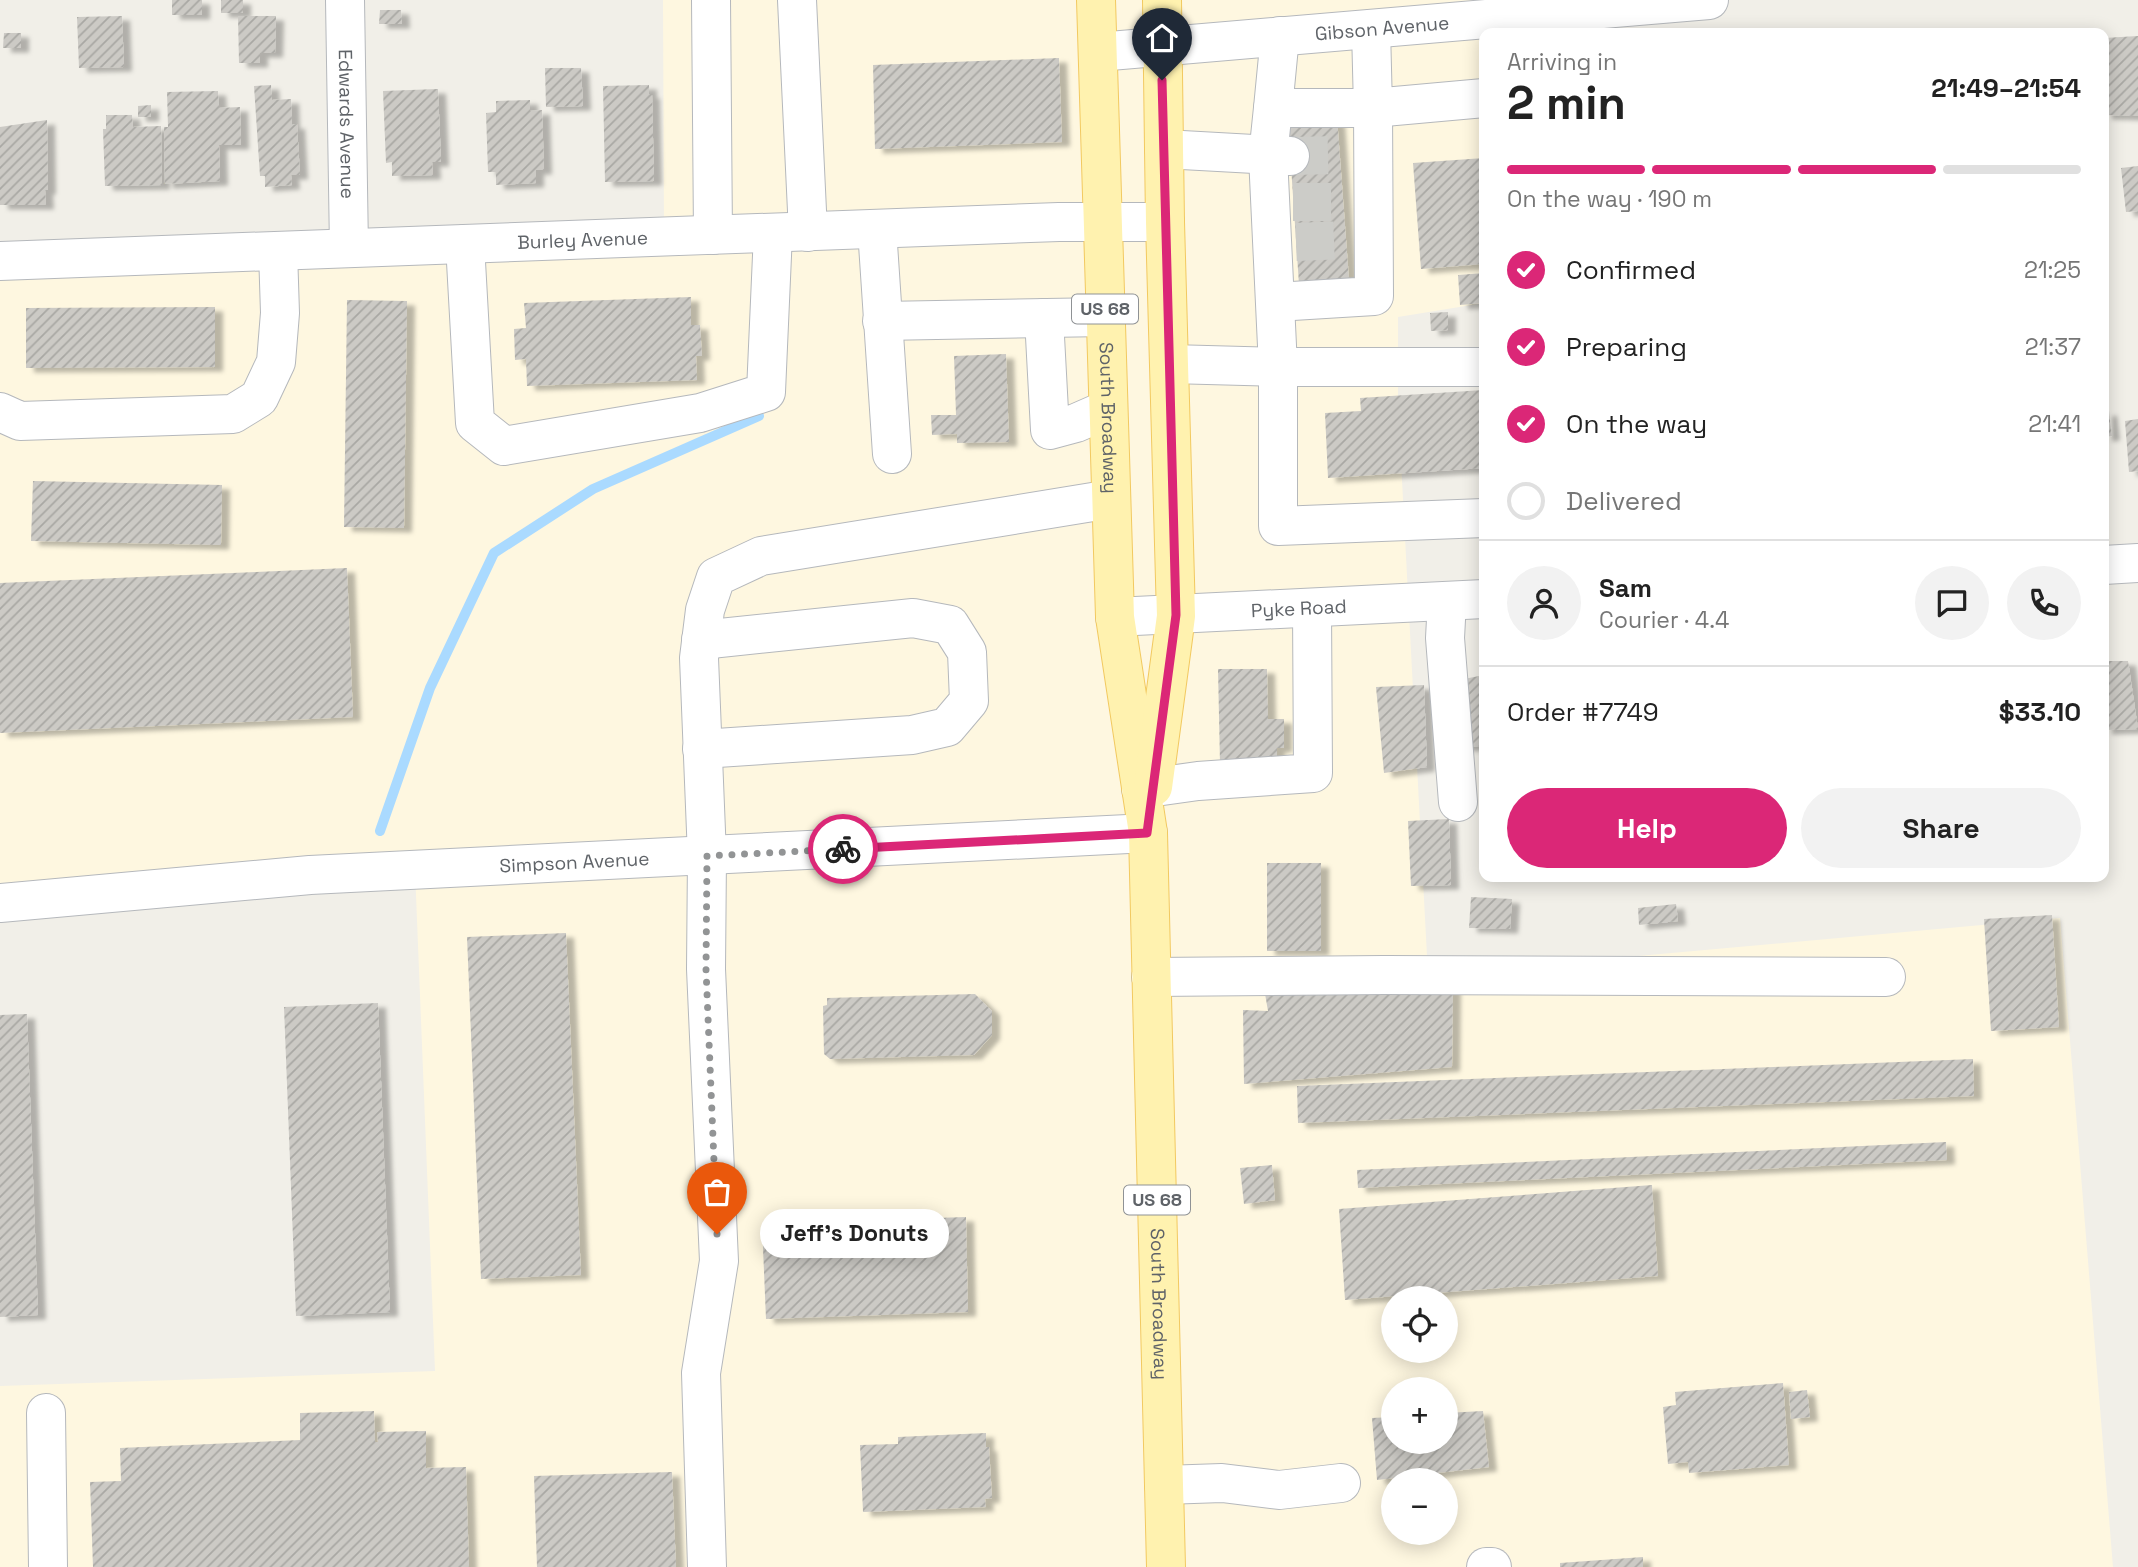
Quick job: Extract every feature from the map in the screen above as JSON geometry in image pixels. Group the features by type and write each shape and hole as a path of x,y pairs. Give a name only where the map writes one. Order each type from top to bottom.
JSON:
{"main road":[{"name":"South Broadway","path":"1097,0 1115,617 1147,788"},
{"name":"South Broadway","path":"1162,0 1176,615 1147,788 1147,833 1166,1567"}],"street":[{"name":"Edwards Avenue","path":"345,0 349,248"},
{"path":"711,0 713,235"},
{"path":"465,244 475,423 504,446 700,413 766,392 790,232 797,0"},
{"name":"Gibson Avenue","path":"1098,52 1709,0"},
{"path":"1276,302 1374,296 1359,221 1357,154 1373,108 1371,29"},
{"path":"1280,36 1273,108 1285,243 1276,302 1278,526 1479,518"},
{"path":"1273,108 1373,108 1479,98"},
{"path":"1164,149 1279,156"},
{"name":"Burley Avenue","path":"0,261 1103,221 1165,222"},
{"path":"877,229 892,454"},
{"path":"0,412 20,421 233,414 259,398 276,362 280,313 278,251"},
{"path":"882,321 1106,317"},
{"path":"1044,318 1050,430 1108,408"},
{"path":"1170,364 1278,368 1479,367"},
{"path":"707,1567 701,1373 719,1261 707,995 707,856 699,658 705,610 716,577 761,556 1111,499"},
{"path":"2109,565 2138,563"},
{"name":"Pyke Road","path":"1115,617 1479,599"},
{"path":"1447,601 1445,638 1458,802"},
{"path":"1147,788 1198,781 1313,773 1312,608"},
{"path":"701,640 914,618 950,625 967,652 969,701 947,727 912,735 702,749"},
{"name":"Simpson Avenue","path":"0,903 310,875 1147,833"},
{"path":"1151,977 1886,977"},
{"path":"46,1413 48,1567"},
{"path":"1164,1485 1223,1483 1279,1490 1341,1483"},
{"path":"1486,1567 1492,1567"}],"shaded area":[{"path":"663,0 1547,0 1494,28 1479,28 1479,304 1398,317 1398,404 1428,975 2060,918 2113,1567 0,1567 0,1386 435,1371 415,870 0,904 0,261 664,237"}],"building":[{"path":"172,0 202,0 202,15 172,15"},
{"path":"221,0 243,0 243,13 221,13"},
{"path":"380,10 401,10 402,24 379,24"},
{"path":"122,16 124,67 79,68 77,17"},
{"path":"238,16 276,16 275,53 260,53 260,63 239,63"},
{"path":"4,33 21,33 21,48 3,48"},
{"path":"2138,36 2138,116 2109,115 2109,38"},
{"path":"1059,58 1062,142 875,149 873,65"},
{"path":"545,68 581,68 583,106 546,107"},
{"path":"271,85 272,100 291,99 292,125 297,124 300,175 291,175 292,185 265,187 265,176 260,176 254,86"},
{"path":"649,85 649,94 652,94 654,181 605,182 603,86"},
{"path":"438,89 441,162 432,162 433,175 392,176 392,162 386,163 383,91"},
{"path":"218,91 219,108 240,107 241,145 219,145 220,181 165,184 164,127 168,127 167,92"},
{"path":"530,100 530,111 542,110 544,170 536,170 536,183 496,185 496,172 488,172 486,113 496,112 496,101"},
{"path":"151,105 151,117 138,117 138,106"},
{"path":"106,115 132,115 133,127 161,126 162,185 105,186 103,129 106,129"},
{"path":"1337,118 1349,280 1299,284 1288,122"},
{"path":"47,120 46,205 0,205 0,127"},
{"path":"1479,158 1479,264 1421,269 1413,163"},
{"path":"2138,166 2138,211 2126,212 2121,168"},
{"path":"1479,273 1479,303 1460,305 1458,275"},
{"path":"691,297 691,325 700,325 702,356 696,356 697,380 527,386 526,359 515,360 514,329 526,328 524,303"},
{"path":"347,300 407,301 404,528 344,527"},
{"path":"215,307 215,367 26,368 26,308"},
{"path":"1448,312 1448,330 1431,331 1430,313"},
{"path":"1006,354 1009,442 957,443 957,434 932,435 931,415 956,415 954,356"},
{"path":"1479,390 1479,468 1328,478 1325,413 1361,411 1360,398"},
{"path":"2109,411 2112,436 2109,436"},
{"path":"2138,419 2138,471 2129,472 2125,421"},
{"path":"33,481 222,485 221,545 31,541"},
{"path":"347,568 353,717 0,733 0,583"},
{"path":"2109,661 2128,661 2138,729 2109,730"},
{"path":"1218,669 1267,669 1268,719 1284,719 1284,748 1277,748 1277,764 1220,764"},
{"path":"1479,676 1479,746 1460,747 1459,680"},
{"path":"1424,685 1427,767 1384,773 1376,687"},
{"path":"1449,819 1451,885 1411,886 1408,821"},
{"path":"1267,863 1321,863 1321,951 1267,951"},
{"path":"1471,897 1512,899 1510,929 1469,928"},
{"path":"1676,904 1678,921 1639,925 1638,908"},
{"path":"2052,915 2059,1027 1991,1031 1984,919"},
{"path":"566,933 581,1275 481,1279 467,937"},
{"path":"1453,984 1452,1067 1244,1084 1243,1010 1268,1011 1264,988"},
{"path":"975,994 992,1011 992,1035 974,1055 830,1059 824,1054 823,1006 827,1005 827,998"},
{"path":"378,1003 390,1312 296,1316 284,1007"},
{"path":"27,1014 38,1315 0,1317 0,1015"},
{"path":"1973,1059 1974,1096 1298,1123 1297,1086"},
{"path":"1946,1142 1947,1160 1358,1188 1357,1170"},
{"path":"1272,1165 1275,1200 1244,1204 1240,1168"},
{"path":"1652,1185 1658,1276 1458,1291 1458,1286 1381,1286 1381,1297 1345,1300 1339,1209"},
{"path":"966,1217 968,1312 766,1319 762,1224"},
{"path":"1783,1383 1789,1465 1689,1473 1688,1462 1668,1464 1663,1407 1676,1405 1675,1392"},
{"path":"1807,1390 1810,1417 1791,1419 1789,1392"},
{"path":"374,1411 375,1442 378,1442 377,1432 426,1431 426,1468 466,1467 469,1567 93,1567 90,1482 121,1481 120,1448 300,1440 300,1413"},
{"path":"1483,1411 1489,1467 1458,1471 1458,1468 1381,1468 1381,1480 1377,1480 1372,1418 1381,1418 1381,1454 1458,1454 1458,1412"},
{"path":"986,1433 992,1498 985,1499 986,1507 863,1512 860,1445 898,1444 898,1437"},
{"path":"672,1472 676,1567 537,1567 534,1476"},
{"path":"1643,1557 1643,1567 1560,1567 1560,1563"}],"waterway":[{"path":"380,831 430,688 494,553 593,489 759,416"}],"tunnel":[{"path":"1290,156 1340,155"},
{"path":"1293,202 1343,202"},
{"path":"1296,242 1346,240"}],"way so far":[{"path":"717,1234 706,969 707,856 843,849"}],"place":[{"name":"Jeff's Donuts","path":"717,1234"}],"route":[{"path":"843,849 1147,833 1176,615 1162,80"}]}
